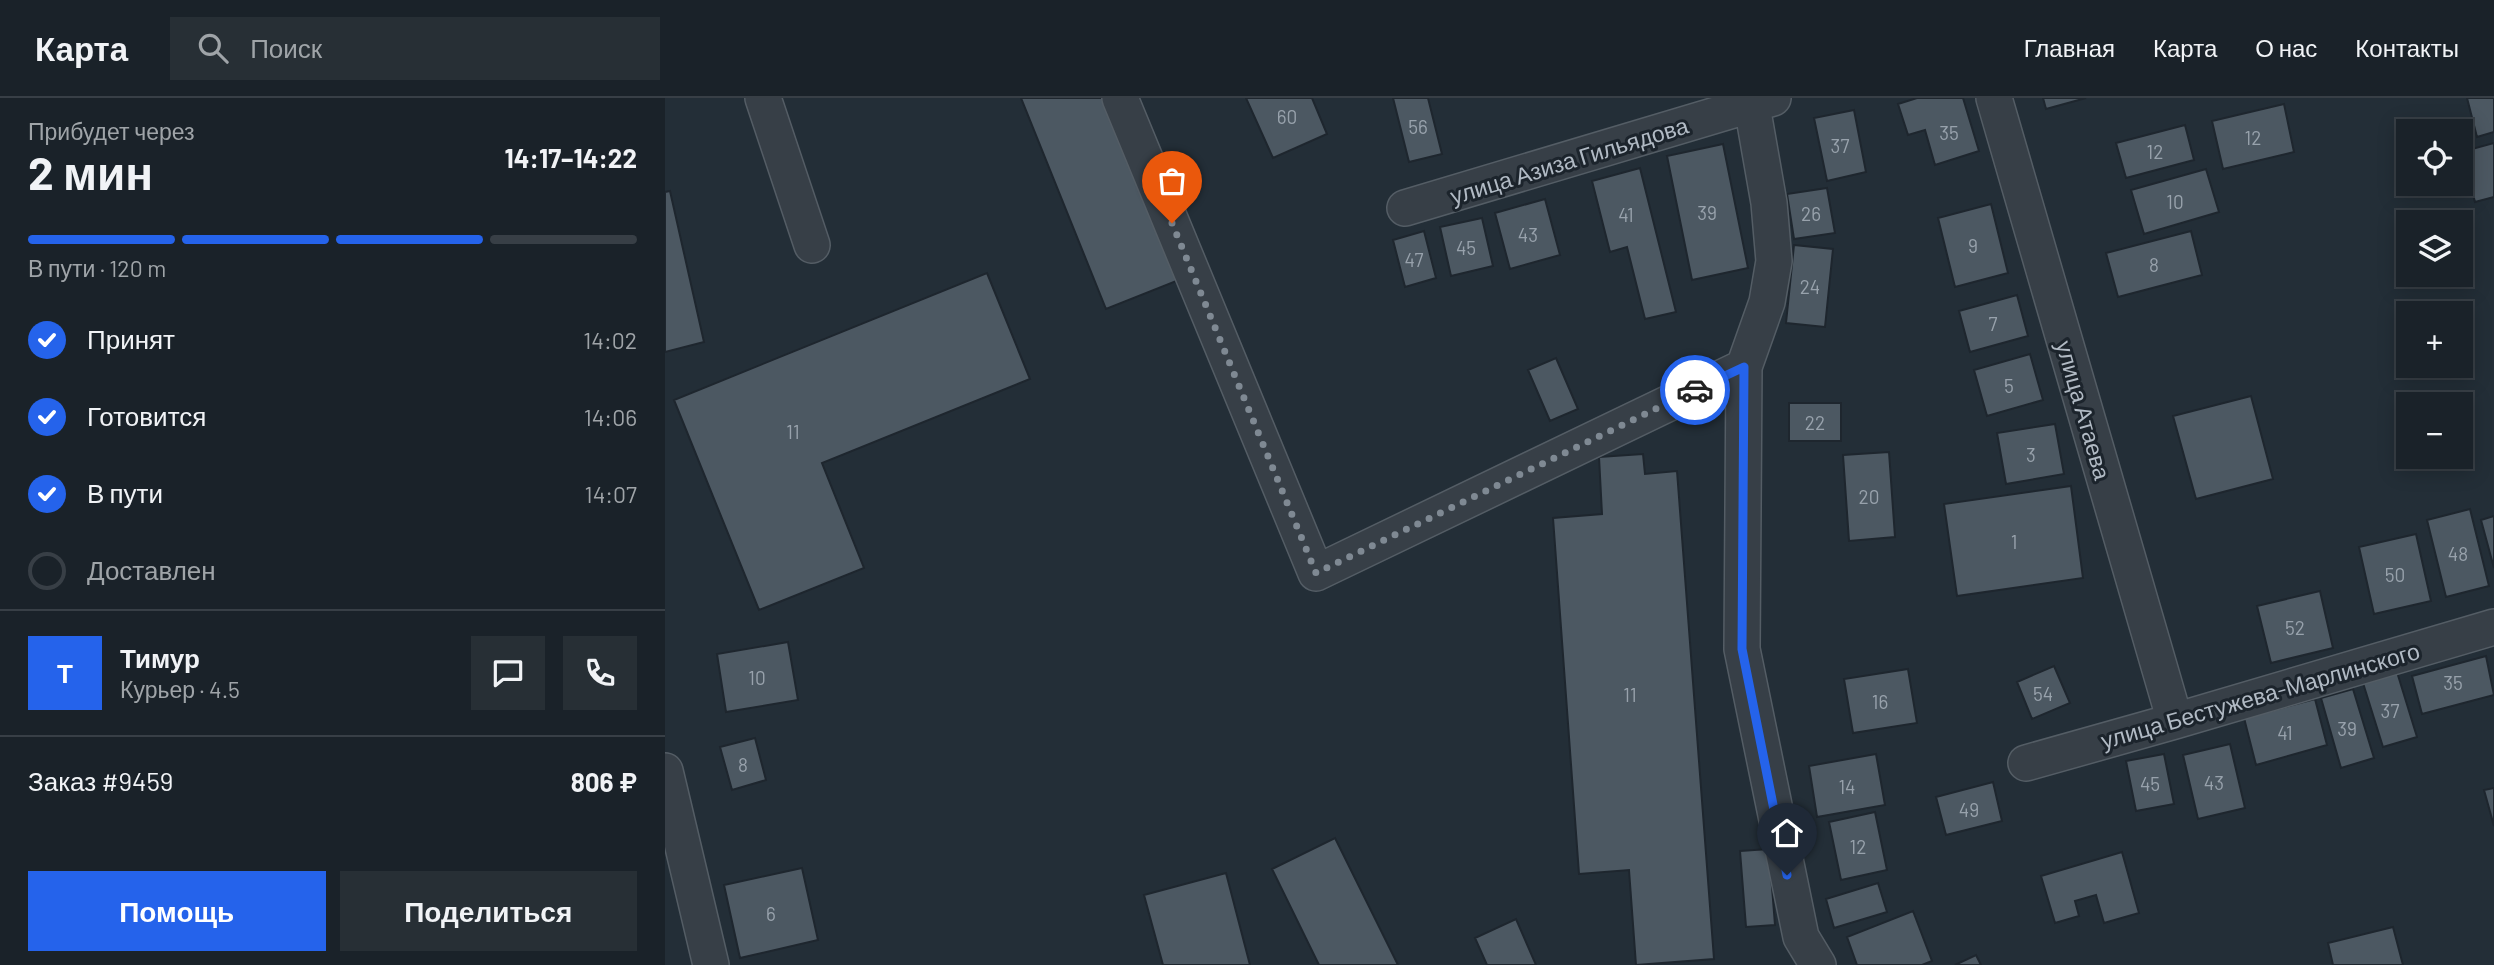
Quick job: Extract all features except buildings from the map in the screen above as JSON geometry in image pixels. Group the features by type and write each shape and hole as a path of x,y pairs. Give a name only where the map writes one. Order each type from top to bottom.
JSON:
{"street":[{"path":"764,98 812,245"},
{"path":"1120,98 1316,573 1744,367"},
{"name":"улица Атаева","path":"1994,98 2175,722"},
{"path":"1762,102 1774,261 1767,302 1744,367 1742,649 1801,937 1818,965"},
{"name":"улица Азиза Гильядова","path":"1405,208 1762,102"},
{"name":"улица Бестужева-Марлинского","path":"2026,763 2175,722 2494,627"},
{"path":"665,771 711,965"}],"way so far":[{"path":"1172,223 1316,573 1695,390"}],"route":[{"path":"1695,390 1744,367 1742,649 1787,875"}]}
